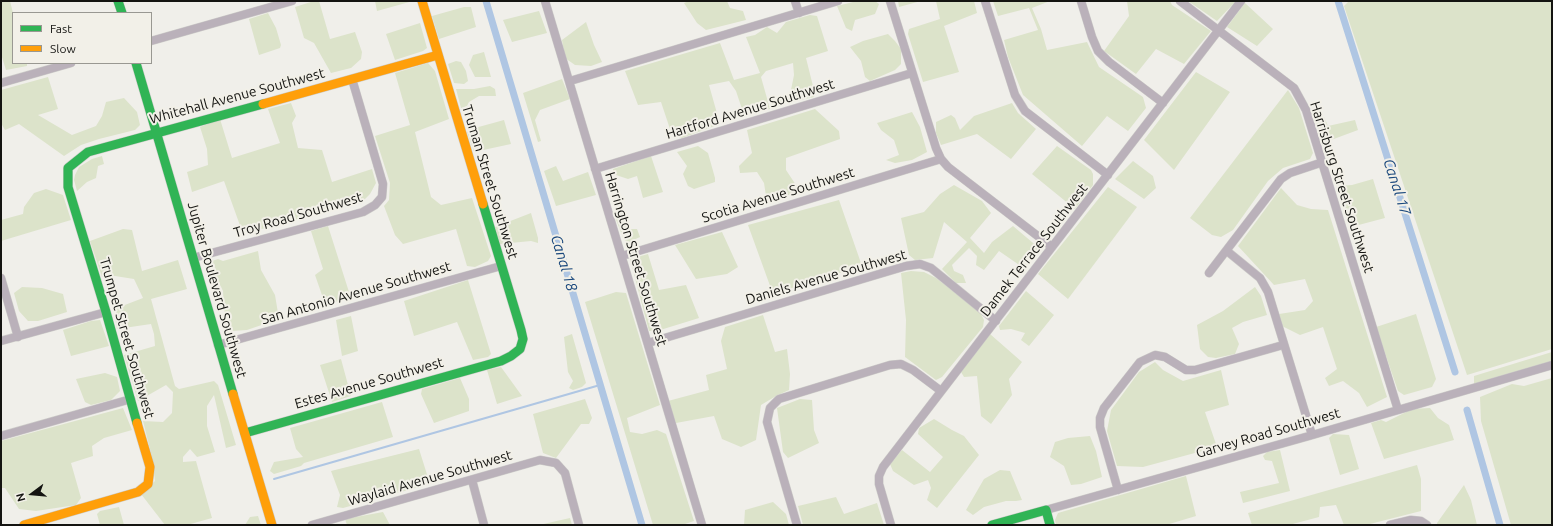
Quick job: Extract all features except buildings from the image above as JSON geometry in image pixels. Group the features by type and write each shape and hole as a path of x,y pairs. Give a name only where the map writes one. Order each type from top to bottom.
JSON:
{"street":[{"path":"118,1 122,12"},
{"path":"152,40 292,1"},
{"name":"Truman Street Southwest","path":"422,1 523,339 520,349 501,361"},
{"name":"Harrington Street Southwest","path":"545,1 702,525"},
{"path":"795,1 799,13"},
{"path":"570,81 838,1"},
{"path":"890,1 936,148 941,159 948,167 1052,247"},
{"path":"986,1 1015,95 1025,112 1108,176"},
{"path":"1081,1 1098,51 1109,62 1163,103"},
{"name":"Harrisburg Street Southwest","path":"1180,1 1294,88 1306,110 1398,410"},
{"name":"Damek Terrace Southwest","path":"892,525 879,484 879,476 882,467 1108,176 1241,1"},
{"name":"Whitehall Avenue Southwest","path":"68,187 68,168 88,152 438,55"},
{"path":"1,83 68,64"},
{"name":"Jupiter Boulevard Southwest","path":"136,64 272,525"},
{"name":"Hartford Avenue Southwest","path":"596,169 912,73"},
{"name":"Troy Road Southwest","path":"193,258 361,212 375,205 382,197 382,184 352,79"},
{"name":"Scotia Avenue Southwest","path":"622,256 941,159"},
{"path":"1209,273 1281,179 1290,173 1323,162"},
{"name":"Trumpet Street Southwest","path":"24,525 138,492 148,484 150,467 106,312 68,187"},
{"path":"1227,251 1260,278 1268,292 1312,435"},
{"name":"Daniels Avenue Southwest","path":"648,343 906,266 920,264 931,268 996,321"},
{"name":"San Antonio Avenue Southwest","path":"218,345 501,266"},
{"path":"1,278 18,337"},
{"path":"1,341 106,312"},
{"path":"1118,490 1100,427 1100,418 1104,408 1140,362 1155,355 1165,357 1186,370 1195,370 1283,344"},
{"name":"Estes Avenue Southwest","path":"245,433 501,361"},
{"path":"797,525 767,422 770,408 779,400 890,365 900,364 913,370 941,391"},
{"name":"Garvey Road Southwest","path":"992,525 1312,435 1552,365"},
{"path":"1,436 131,399"},
{"name":"Waylaid Avenue Southwest","path":"312,525 540,460 556,463 565,473 579,525"},
{"path":"472,480 484,525"},
{"path":"1046,510 1050,525"},
{"path":"1390,525 1411,520 1424,523"}],"green space":[{"path":"1,1 10,1 13,12 12,64 27,64 27,66 6,70 1,54"},
{"path":"314,1 319,1 330,39 355,32 362,52 361,59 351,68 331,73 314,43 304,38 295,7"},
{"path":"375,1 413,1 377,11"},
{"path":"689,1 727,1 730,8 743,11 746,20 706,30 697,23 684,3"},
{"path":"857,1 875,1 879,4 875,14 855,20 852,31 846,28 837,6"},
{"path":"898,1 921,1 899,7"},
{"path":"936,1 974,1 977,13 944,26 959,72 923,82 908,34 909,29 940,19"},
{"path":"993,1 1050,1 1032,8 1041,29 1047,50 1087,42 1099,67 1143,97 1146,108 1128,131 1107,116 1082,146 1023,95 1008,57 1004,40 1038,30 1029,8 998,16"},
{"path":"1127,1 1170,1 1172,5 1211,31 1184,64 1156,49 1136,74 1104,51 1129,16"},
{"path":"1188,1 1236,1 1217,21"},
{"path":"1349,1 1552,1 1552,349 1467,375 1344,6"},
{"path":"1245,3 1273,29 1257,46 1227,27"},
{"path":"464,7 471,7 476,27 439,39 432,16"},
{"path":"539,11 547,33 512,42 503,20"},
{"path":"268,13 276,28 281,45 280,48 259,55 249,19"},
{"path":"810,15 817,16 828,51 806,58 815,94 814,97 778,105 777,101 787,97 791,90 794,75 793,63 766,71 761,77 770,109 744,115 736,91 729,81 709,85 720,124 682,138 672,135 661,102 638,105 625,71 720,43 734,80 760,73 746,37 755,35 767,27 777,33 786,22"},
{"path":"586,22 602,62 591,66 575,65 565,58 562,40"},
{"path":"420,23 427,48 423,51 395,60 386,34"},
{"path":"888,34 901,49 901,64 895,70 870,81 865,77 861,61 850,47 863,41"},
{"path":"484,52 491,77 475,77 469,65 473,55"},
{"path":"456,61 461,62 466,71 468,81 464,84 454,83 448,64"},
{"path":"428,63 435,71 449,119 415,132 431,197 441,205 472,198 491,256 488,261 475,267 467,266 456,229 403,244 395,235 384,206 389,200 390,183 375,136 410,125 395,73"},
{"path":"1196,72 1230,92 1174,170 1144,140"},
{"path":"48,77 58,109 38,115 72,135 96,126 102,116 106,102 124,98 137,112 140,125 135,130 81,145 64,156 19,124 5,130 1,123 1,90"},
{"path":"562,79 570,99 540,110 535,120 541,141 538,142 523,93"},
{"path":"490,86 495,89 496,96 479,96 469,102 467,106 461,108 456,89 474,89"},
{"path":"1288,90 1299,108 1313,153 1310,159 1283,168 1268,181 1233,230 1221,237 1212,235 1190,218"},
{"path":"291,103 296,116 292,123 298,148 322,150 332,182 372,169 376,183 370,194 363,201 247,233 242,231 224,181 192,192 187,172 208,165 207,149 200,127 220,119 232,158 280,143 268,109"},
{"path":"1012,103 1018,113 1036,129 1011,159 977,134 941,145 936,133 936,122 951,115 955,118 960,130 974,116"},
{"path":"815,109 839,131 840,139 786,158 786,170 796,185 805,192 782,196 766,196 764,183 757,172 740,173 739,166 752,153 747,130"},
{"path":"912,112 920,127 927,152 912,160 895,163 886,160 899,155 894,140 881,130 877,123"},
{"path":"1324,117 1328,126 1355,120 1358,130 1323,143 1315,120"},
{"path":"504,120 511,144 474,152 467,132 475,128"},
{"path":"698,146 708,153 715,182 694,189 688,186 683,174 687,166 677,152"},
{"path":"1057,146 1091,170 1093,174 1093,185 1075,209 1032,174"},
{"path":"102,156 104,164 98,166 96,178 87,182 77,191 74,180 79,167 92,159"},
{"path":"651,156 663,192 643,198 637,176 628,179 613,174 613,169"},
{"path":"1133,161 1153,176 1156,188 1144,199 1115,179"},
{"path":"556,166 563,181 588,172 596,195 556,206 544,171"},
{"path":"1373,179 1385,218 1351,227 1338,186 1352,185"},
{"path":"954,185 982,201 991,213 970,238 984,253 992,242 1013,226 1039,248 1025,269 999,251 984,270 976,265 977,256 969,248 952,265 954,271 963,275 966,283 956,283 942,269 967,242 944,222 933,258 915,260 909,255 901,218 924,212 940,194"},
{"path":"1108,187 1137,207 1068,299 1038,274"},
{"path":"1281,188 1297,205 1311,209 1328,210 1387,397 1367,407 1359,393 1343,381 1329,386 1325,378 1337,369 1323,327 1300,335 1282,326 1279,314 1305,310 1313,301 1305,279 1274,285 1238,246"},
{"path":"46,189 63,195 71,220 1,241 1,220 23,214 24,207 34,193"},
{"path":"839,200 862,266 773,294 748,225"},
{"path":"621,209 630,229 637,229 640,237 629,242 624,240 613,212"},
{"path":"531,213 538,243 531,241 500,244 495,227"},
{"path":"328,226 349,292 346,299 328,304 323,298 315,275 323,269 311,231"},
{"path":"123,229 132,230 142,271 178,260 187,289 151,299 175,386 179,389 214,381 218,385 236,445 226,448 214,395 207,406 207,426 215,452 197,457 190,449 183,457 183,462 196,461 212,518 187,525 165,525 141,494 155,481 152,457 143,421 163,422 172,413 173,392 166,385 138,401 124,355 155,346 151,324 117,329 115,318 117,308 143,298 134,279 115,276 102,277 90,241"},
{"path":"722,232 738,267 727,274 696,279 675,245"},
{"path":"258,251 261,270 275,295 279,319 247,330 232,331 224,310 223,291 213,271 212,261 218,259 223,261"},
{"path":"648,254 659,290 686,285 699,318 657,331 649,331 630,259"},
{"path":"911,271 924,272 936,278 980,312 984,320 983,327 942,377 936,380 905,357 906,320 901,273"},
{"path":"468,280 491,354 488,357 473,360 457,322 414,336 404,301"},
{"path":"22,287 42,288 63,294 67,312 38,321 28,321 19,311 14,293"},
{"path":"1255,287 1261,296 1267,315 1243,322 1232,328 1239,344 1235,354 1216,358 1208,357 1200,349 1197,325 1223,311"},
{"path":"1026,291 1054,315 1029,346 1021,340 1025,333 1011,329 1000,330 999,326"},
{"path":"616,292 626,293 660,405 627,418 630,432 642,434 657,430 666,434 694,521 682,525 653,525 585,302"},
{"path":"1416,314 1436,379 1432,387 1404,395 1398,391 1376,327"},
{"path":"763,315 775,352 787,349 790,374 789,390 761,405 756,440 741,447 722,439 714,416 676,423 668,401 709,390 706,375 727,369 721,341 725,327"},
{"path":"351,316 358,351 342,356 336,320"},
{"path":"100,320 109,346 71,356 63,330 91,321"},
{"path":"572,334 586,383 582,387 573,390 569,388 573,381 568,372 564,337"},
{"path":"990,334 1022,362 1009,379 1012,395 991,424 981,416 977,376 964,377 961,372"},
{"path":"1552,352 1552,362 1474,385 1474,376"},
{"path":"341,359 351,396 332,402 320,365"},
{"path":"1155,362 1163,370 1183,381 1221,370 1229,405 1205,412 1217,447 1143,467 1117,466 1107,431 1111,410 1139,372"},
{"path":"501,367 522,396 497,404 487,370"},
{"path":"105,373 117,377 120,391 111,400 91,405 85,402 76,379"},
{"path":"460,378 469,399 469,411 434,423 421,394 422,389"},
{"path":"1552,378 1552,525 1511,525 1481,421 1480,397 1512,384 1524,386"},
{"path":"585,399 592,418 589,424 581,424 556,458 543,453 533,414"},
{"path":"800,399 812,400 814,430 819,443 788,458 783,452 777,408"},
{"path":"382,402 393,437 304,463 301,466 274,474 270,471 274,462 303,457 296,449 290,428"},
{"path":"123,408 132,430 104,438 92,446 93,456 71,463 81,498 76,505 36,511 19,509 5,488 1,488 1,441"},
{"path":"1430,408 1438,418 1449,425 1454,440 1384,459 1371,423 1381,420 1386,422 1412,409"},
{"path":"934,419 964,436 979,455 937,508 927,500 931,488 928,480 914,485 893,471 890,464 902,450 930,472 943,457 918,434 919,428"},
{"path":"1333,434 1349,435 1359,469 1340,475 1329,438"},
{"path":"1090,436 1096,451 1102,477 1081,484 1071,485 1064,466 1050,457 1055,442 1068,438"},
{"path":"419,449 430,484 343,508 337,507 340,495 331,471"},
{"path":"1280,450 1290,491 1243,503 1240,492 1279,483 1272,461 1265,460 1263,456 1267,452"},
{"path":"1417,465 1421,479 1421,511 1366,525 1344,525 1336,505 1320,507 1319,517 1289,525 1252,525 1248,513"},
{"path":"1000,470 1010,471 1022,500 1006,501 984,507 973,515 966,510 984,479"},
{"path":"1186,476 1196,516 1166,525 1056,525 1055,520 1058,513"},
{"path":"1464,485 1471,500 1477,525 1437,525 1437,523"},
{"path":"836,497 844,514 877,503 884,525 803,525 798,506"},
{"path":"773,502 786,514 789,525 744,525 745,510"},
{"path":"119,507 124,525 100,525 97,514 100,511"},
{"path":"383,512 390,525 347,525 345,519"},
{"path":"258,516 261,525 245,525 250,517"},
{"path":"570,518 572,525 539,525"}],"waterway":[{"name":"Canal 18","path":"486,1 642,525"},
{"name":"Canal 17","path":"1338,1 1455,372"},
{"path":"274,479 600,385"},
{"name":"Canal 17","path":"1467,410 1500,525"}],"traffic: fast":[{"path":"118,1 122,12"},
{"path":"136,64 233,394"},
{"path":"137,423 106,312 68,187 68,168 88,152 263,104"},
{"path":"245,433 501,361 520,349 523,339 521,330 483,204"},
{"path":"992,525 1046,510 1050,525"}],"traffic: slow":[{"path":"422,1 483,204"},
{"path":"263,104 438,55"},
{"path":"233,394 272,525"},
{"path":"24,525 138,492 148,484 150,467 137,423"}]}
